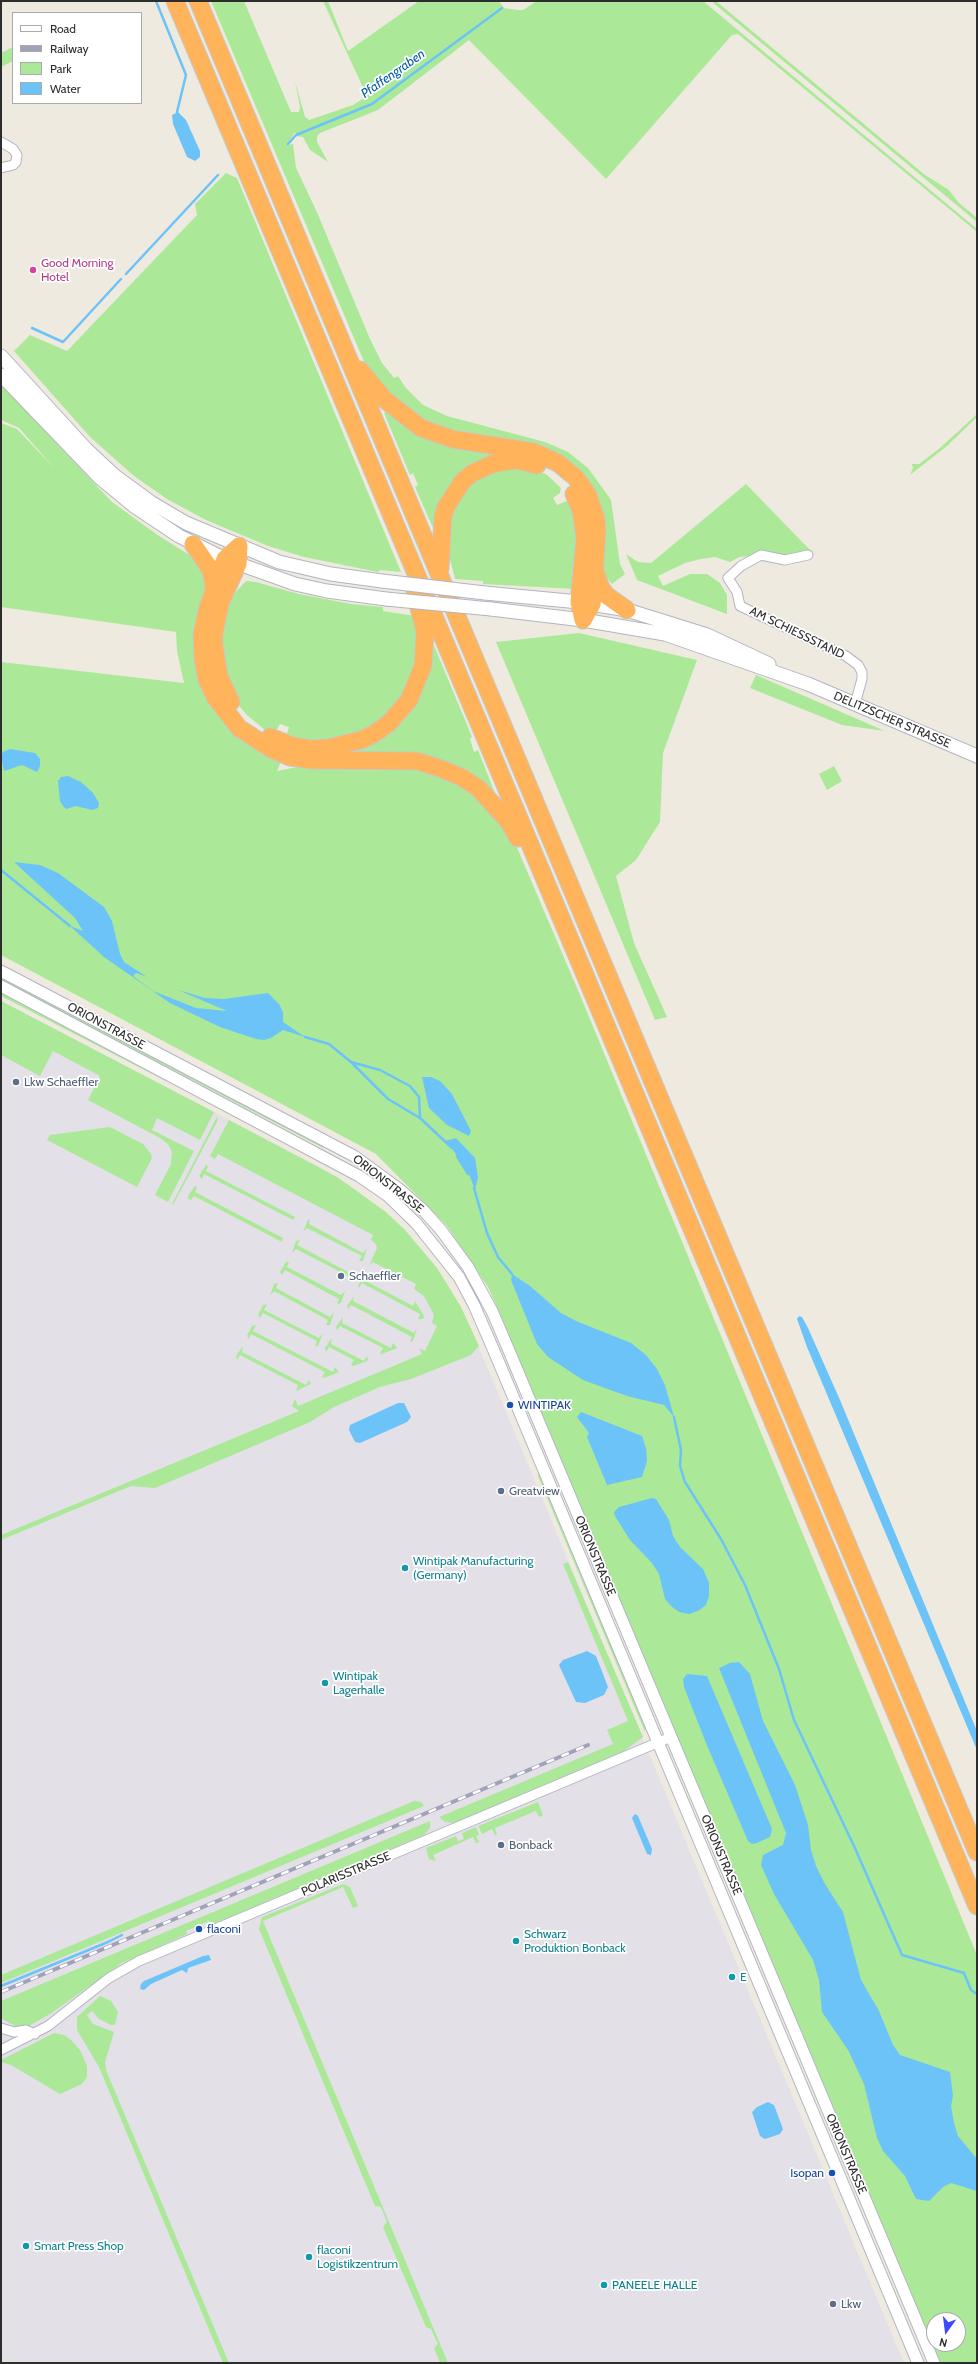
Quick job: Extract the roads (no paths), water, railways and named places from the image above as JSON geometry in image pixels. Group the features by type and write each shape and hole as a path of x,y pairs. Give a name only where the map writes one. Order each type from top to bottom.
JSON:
{"highway":[{"path":"175,1 977,1906"},
{"path":"198,1 977,1852"},
{"path":"343,346 384,399 422,428 452,439 534,452 547,457 568,470 588,496 596,519 598,547 596,574 585,603"},
{"path":"440,576 443,517 455,492 471,474 492,464 516,460 543,467 568,484 576,497 581,511 585,538 585,603 583,620"},
{"path":"231,562 214,633 216,664 223,689 230,701 251,725 274,739 311,749 345,746 374,734 400,711 409,700 423,666 425,631 401,536"},
{"path":"193,544 211,570 214,588"},
{"path":"239,546 231,562 214,588 202,634 202,659 207,680 215,696 239,728 271,749 290,757 330,760 417,761 463,778 483,793 509,822 554,902"},
{"path":"596,574 600,586 606,595 627,610"}],"main road":[{"path":"1,356 86,449 116,476 152,503 186,523 265,557 307,569 382,581 585,603 627,610 707,635 808,684"},
{"path":"1,375 100,478 134,506 193,544 231,562 295,584 327,591 386,599 583,620 665,634 808,684"},
{"name":"DELITZSCHER STRASSE","path":"808,684 977,756"}],"street":[{"path":"1,142 13,149 17,155 16,162 13,165 1,168"},
{"name":"AM SCHIESSSTAND","path":"808,555 785,560 761,555 741,566 728,578 737,592 740,606 846,656 858,665 862,672 862,679 855,704"},
{"name":"ORIONSTRASSE","path":"1,972 354,1156 399,1189 441,1230 468,1267 492,1311 934,2363"},
{"name":"ORIONSTRASSE","path":"1,986 334,1160 374,1186 416,1223 442,1253 474,1305 918,2363"},
{"name":"POLARISSTRASSE","path":"2,2048 35,2034 60,2018 109,1978 138,1961 671,1737"},
{"path":"1,2028 14,2032 26,2030 35,2034"}],"water":[{"path":"178,112 186,120 200,151 200,157 195,161 187,157 173,124 172,115"},
{"path":"10,749 35,753 40,759 40,766 37,772 22,765 4,771 1,756 3,752"},
{"path":"68,776 81,782 93,793 99,803 98,808 92,810 76,806 66,809 63,806 60,801 58,781 61,777"},
{"path":"14,862 40,865 58,873 104,907 112,921 120,954 124,962 147,977 136,973 133,976 153,991 196,1008 227,1011 178,990 205,998 224,999 268,993 279,1004 283,1012 283,1022 305,1037 283,1030 271,1038 264,1040 256,1039 220,1027 170,1003 104,957 70,926 83,931 75,918"},
{"path":"422,1077 431,1077 440,1081 452,1094 471,1131 469,1136 447,1125 429,1108"},
{"path":"456,1138 475,1158 478,1177 475,1190 469,1174 451,1147 445,1141"},
{"path":"512,1274 530,1286 561,1313 576,1321 631,1343 646,1355 657,1369 665,1385 674,1417 664,1405 627,1396 583,1380 548,1357 537,1344 511,1280"},
{"path":"799,1316 802,1317 808,1328 840,1400 977,1731 977,1750 807,1347 797,1319"},
{"path":"398,1403 404,1403 411,1417 407,1422 360,1443 355,1442 349,1430 350,1425"},
{"path":"581,1412 642,1436 646,1448 647,1461 642,1477 607,1485 587,1437 589,1433 577,1417"},
{"path":"652,1498 656,1499 669,1520 673,1536 680,1547 703,1569 709,1583 709,1596 706,1605 698,1611 689,1614 679,1612 671,1606 665,1599 659,1574 652,1563 630,1540 615,1516 614,1512 619,1507"},
{"path":"587,1651 596,1656 608,1687 604,1695 585,1703 576,1702 559,1665 563,1660"},
{"path":"739,1662 750,1674 763,1721 795,1785 808,1825 811,1850 816,1866 825,1884 843,1912 861,1980 879,2011 893,2045 900,2055 950,2072 953,2096 951,2106 954,2123 958,2136 977,2159 977,2191 951,2183 943,2187 929,2201 916,2199 905,2176 883,2151 877,2138 864,2084 848,2050 822,2012 819,1980 813,1960 774,1894 761,1865 763,1855 783,1845 786,1833 719,1668 730,1663"},
{"path":"687,1674 707,1676 772,1829 770,1837 757,1843 752,1844 748,1841 706,1743 684,1687 683,1679"},
{"path":"635,1814 638,1816 652,1849 651,1855 647,1854 632,1818"},
{"path":"209,1955 211,1960 188,1968 187,1973 182,1970 151,1984 144,1990 140,1989 141,1984 144,1981 203,1956"},
{"path":"768,2102 774,2105 783,2129 780,2134 765,2139 760,2136 752,2112 757,2107"}],"waterway":[{"path":"156,1 186,75 177,112"},
{"name":"Pfaffengraben","path":"288,144 296,135 372,104 502,8"},
{"name":"Pfaffengraben","path":"126,274 218,175"},
{"name":"Pfaffengraben","path":"32,328 63,342 121,279"},
{"path":"1,870 70,926"},
{"path":"305,1037 329,1044 351,1062 388,1099 420,1118 452,1148"},
{"path":"351,1062 380,1070 410,1086 419,1097 420,1117"},
{"path":"457,1156 468,1174"},
{"path":"474,1188 487,1233 498,1257 512,1274"},
{"path":"674,1417 681,1450 680,1466 685,1482 721,1539 745,1585 779,1669 794,1720 854,1846 902,1955 964,1973 971,1990 977,1994"},
{"path":"1,1986 122,1935"}],"railway":[{"path":"1,1992 588,1745"}],"place":[{"name":"Good Morning Hotel","path":"33,270"},
{"name":"Lkw Schaeffler","path":"16,1082"},
{"name":"Schaeffler","path":"341,1276"},
{"name":"WINTIPAK","path":"510,1405"},
{"name":"Greatview","path":"501,1491"},
{"name":"Wintipak Manufacturing (Germany)","path":"405,1568"},
{"name":"Wintipak Lagerhalle","path":"325,1683"},
{"name":"Bonback","path":"501,1845"},
{"name":"flaconi","path":"199,1929"},
{"name":"Schwarz Produktion Bonback","path":"516,1941"},
{"name":"E","path":"732,1977"},
{"name":"Isopan","path":"832,2173"},
{"name":"Smart Press Shop","path":"26,2246"},
{"name":"flaconi Logistikzentrum","path":"309,2257"},
{"name":"PANEELE HALLE","path":"604,2285"},
{"name":"Lkw","path":"833,2304"}]}
